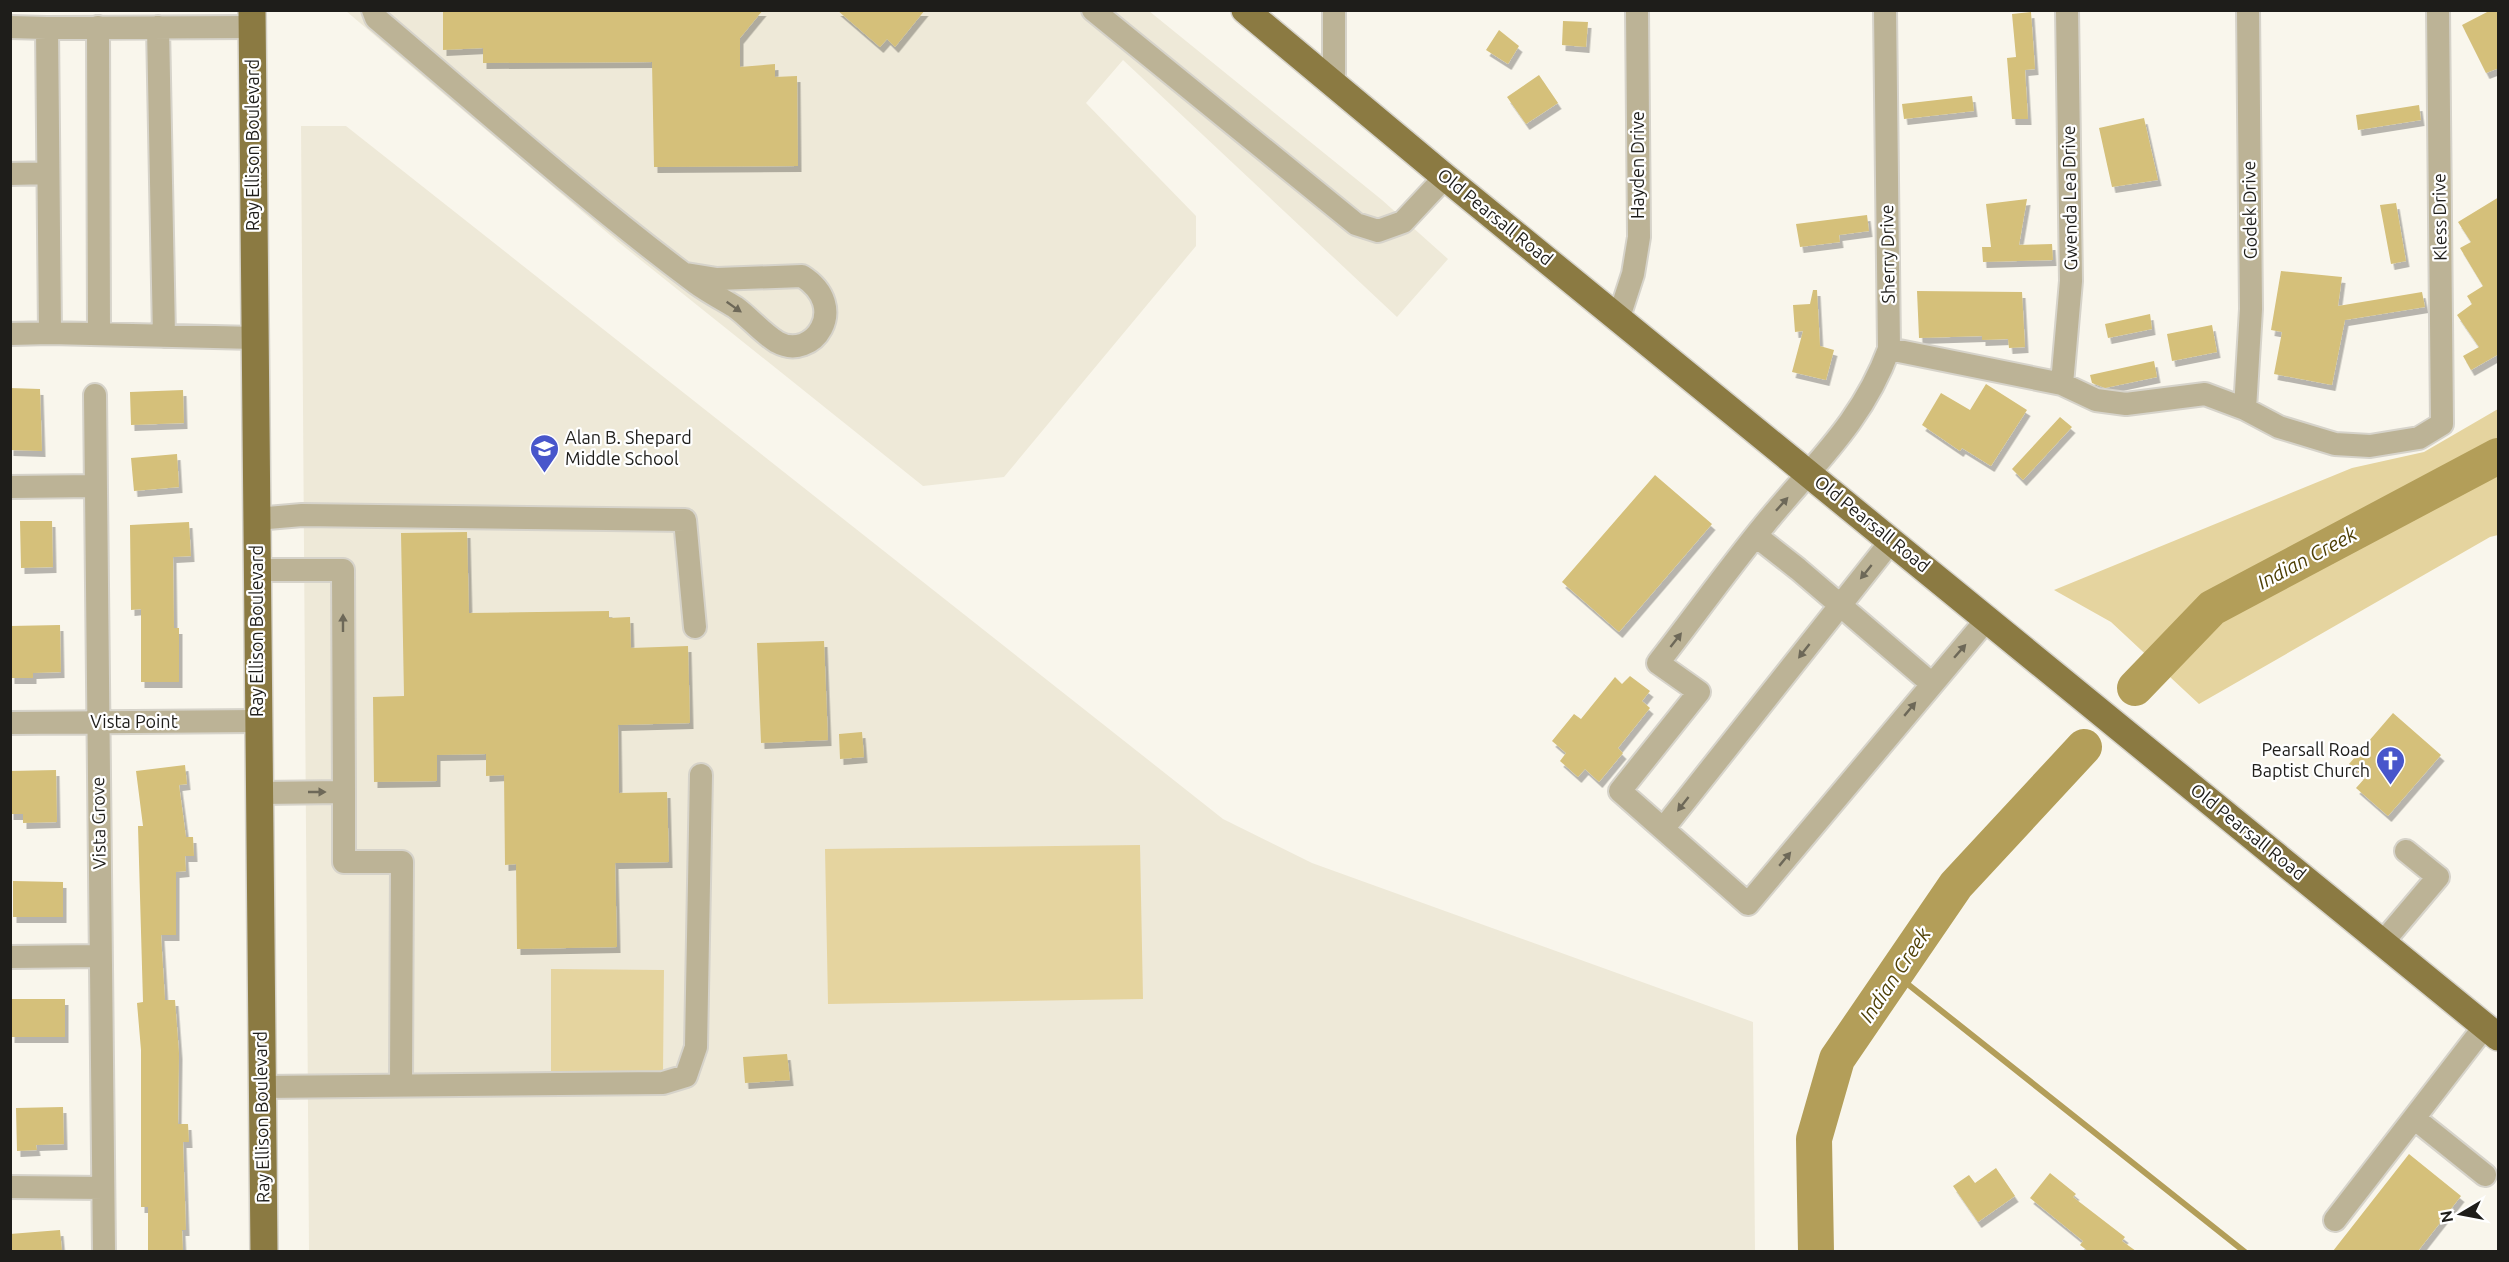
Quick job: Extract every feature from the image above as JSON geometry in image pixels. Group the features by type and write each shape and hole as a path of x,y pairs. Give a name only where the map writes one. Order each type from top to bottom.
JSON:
{"main road":[{"name":"Old Pearsall Road","path":"1245,10 1445,177 2492,1031"},
{"name":"Ray Ellison Boulevard","path":"252,19 264,1251"}],"street":[{"path":"373,10 376,18 468,96 686,274 736,308 778,342 787,345 807,342 824,325 827,314 825,302 820,292 802,276 717,279 686,274"},
{"path":"1093,10 1356,224 1378,231 1403,222 1445,177"},
{"path":"1334,10 1334,83"},
{"name":"Hayden Drive","path":"1619,318 1633,274 1639,237 1637,10"},
{"name":"Sherry Drive","path":"1663,829 1620,791 1699,692 1658,663 1756,536 1853,421 1869,397 1889,349 1885,10"},
{"name":"Gwenda Lea Drive","path":"2062,384 2071,281 2067,10"},
{"name":"Godek Drive","path":"2245,409 2251,309 2248,10"},
{"name":"Kless Drive","path":"2245,409 2279,427 2335,444 2370,446 2419,438 2442,424 2438,10"},
{"path":"10,27 158,27 252,19"},
{"path":"98,27 99,334"},
{"path":"158,27 164,336"},
{"path":"47,28 50,333"},
{"path":"10,174 48,173"},
{"path":"10,334 255,338"},
{"path":"1889,349 2062,384 2096,400 2126,404 2205,394 2245,409"},
{"name":"Vista Grove","path":"94,395 104,1251"},
{"path":"10,487 95,486"},
{"path":"256,519 302,515 685,520 695,627"},
{"path":"1756,536 1932,684"},
{"path":"1892,540 1663,829 1748,904 1988,618"},
{"path":"257,570 343,570 344,862 402,862 401,1085"},
{"name":"Vista Point","path":"10,723 258,721"},
{"path":"262,1087 663,1083 686,1076 696,1047 701,775"},
{"path":"258,793 344,792"},
{"path":"2383,942 2443,881 2406,851"},
{"path":"10,957 100,956"},
{"path":"2335,1221 2414,1118 2492,1031"},
{"path":"2414,1118 2485,1175"},
{"path":"10,1187 103,1188"}],"shaded area":[{"path":"346,11 1149,11 1382,200 1448,259 1397,317 1123,60 1086,103 1196,216 1196,246 1004,477 923,486 617,241"},
{"name":"Alan B. Shepard Middle School","path":"301,126 346,126 1223,819 1312,863 1753,1022 1755,1251 309,1251"},
{"path":"2498,409 2498,535 2490,537 2199,704 2111,622 2054,590 2352,468 2424,452"},
{"path":"1140,845 1143,999 828,1004 825,849"},
{"path":"551,969 664,970 663,1072 551,1071"}],"building":[{"path":"443,10 763,10 740,38 740,67 775,64 775,77 797,76 798,166 654,167 652,62 483,63 483,48 443,50"},
{"path":"837,10 925,10 895,47 887,39 880,47"},
{"path":"2491,10 2499,10 2499,68 2486,73 2462,25"},
{"path":"2031,12 2035,69 2025,70 2028,119 2012,119 2007,58 2016,57 2012,14"},
{"path":"1563,21 1588,22 1586,47 1562,45"},
{"path":"1499,30 1519,46 1508,64 1486,50"},
{"path":"1539,75 1558,103 1526,124 1507,97"},
{"path":"1972,96 1974,111 1904,119 1902,104"},
{"path":"2419,105 2421,120 2358,130 2356,115"},
{"path":"2144,118 2158,180 2112,187 2099,128"},
{"path":"2499,197 2499,354 2471,370 2463,356 2479,347 2457,315 2472,304 2467,296 2483,286 2460,248 2471,242 2458,222"},
{"path":"2027,199 2019,245 2052,244 2053,260 1983,262 1982,247 1991,247 1986,204"},
{"path":"2396,203 2406,261 2391,264 2380,205"},
{"path":"1867,215 1869,231 1839,235 1840,242 1800,247 1796,224"},
{"path":"2281,271 2342,277 2338,306 2422,292 2425,307 2345,320 2332,385 2274,374 2282,332 2271,330"},
{"path":"1813,290 1817,290 1820,346 1834,350 1826,380 1792,372 1803,331 1795,332 1793,305 1810,304"},
{"path":"1917,291 2022,292 2025,347 2009,348 2008,339 1982,340 1982,336 1919,338"},
{"path":"2150,314 2152,329 2108,338 2105,324"},
{"path":"2212,325 2217,352 2172,361 2167,334"},
{"path":"2154,361 2157,377 2105,388 2092,383 2090,375"},
{"path":"1986,384 2027,410 1991,466 1962,448 1960,451 1922,425 1941,393 1970,410"},
{"path":"10,388 40,389 42,451 10,450"},
{"path":"183,390 184,423 131,425 130,392"},
{"path":"2060,417 2072,427 2023,480 2012,469"},
{"path":"177,454 179,487 134,491 131,458"},
{"path":"1655,475 1712,524 1619,632 1562,582"},
{"path":"20,521 52,521 53,567 21,568"},
{"path":"189,522 191,556 173,557 174,628 179,628 179,682 141,682 141,609 131,610 130,525"},
{"path":"467,532 469,613 609,611 609,618 630,617 631,648 688,646 690,723 618,725 619,793 667,792 669,862 615,863 617,947 517,949 516,864 505,865 504,775 486,776 486,754 437,755 437,781 374,782 373,697 404,696 401,533"},
{"path":"60,625 61,672 33,673 33,678 11,678 10,626"},
{"path":"824,641 828,740 761,743 757,643"},
{"path":"1630,676 1650,691 1642,701 1650,708 1618,748 1623,753 1599,782 1585,769 1578,777 1560,761 1566,753 1552,741 1574,714 1581,719 1615,677 1622,684"},
{"path":"2393,713 2441,755 2388,816 2356,788 2365,778 2349,764"},
{"path":"862,732 864,757 840,759 839,734"},
{"path":"185,765 187,784 179,785 186,837 193,837 194,856 185,856 186,871 176,872 176,935 161,935 165,1000 175,1000 179,1053 178,1124 188,1124 189,1142 183,1142 186,1230 182,1230 183,1251 148,1251 148,1207 141,1207 141,1050 137,1003 143,1002 138,826 143,826 136,771"},
{"path":"56,770 57,822 23,823 23,814 10,814 10,771"},
{"path":"13,881 63,882 63,917 13,917"},
{"path":"12,999 65,999 65,1037 11,1037"},
{"path":"787,1054 790,1080 745,1083 743,1057"},
{"path":"63,1107 64,1144 36,1145 37,1150 17,1151 16,1108"},
{"path":"2409,1154 2461,1196 2418,1251 2333,1251"},
{"path":"1996,1168 2015,1196 1978,1222 1953,1186 1969,1175 1975,1183"},
{"path":"2050,1173 2076,1194 2073,1197 2125,1237 2122,1241 2136,1251 2088,1251 2080,1245 2083,1241 2030,1198"},
{"path":"60,1230 62,1251 12,1251 10,1234"}],"waterway":[{"name":"Indian Creek","path":"2135,688 2212,608 2498,456"},
{"name":"Indian Creek","path":"1816,1252 1814,1139 1837,1059 1956,885 2084,747"},
{"path":"1895,974 2245,1252"}],"place":[{"name":"Alan B. Shepard Middle School","path":"544,474"},
{"name":"Pearsall Road Baptist Church","path":"2391,786"}]}
